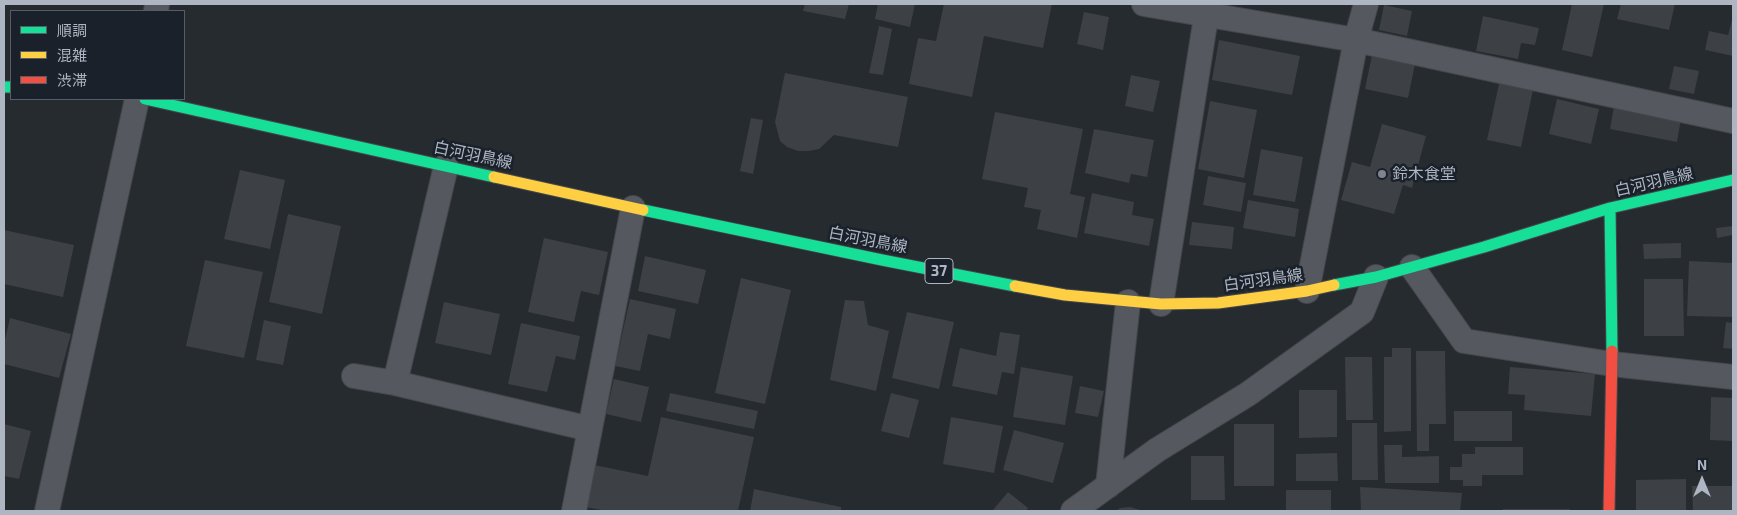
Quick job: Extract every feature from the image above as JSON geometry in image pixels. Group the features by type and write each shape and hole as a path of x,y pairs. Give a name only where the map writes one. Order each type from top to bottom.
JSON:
{"main road":[{"name":"白河羽鳥線","path":"149,100 633,208 882,260 1046,291 1128,302 1161,304 1218,303 1307,291 1376,277 1484,247 1610,208 1733,180"},
{"path":"1609,511 1612,364 1610,208"}],"street":[{"path":"1144,4 1207,10 1733,121"},
{"path":"1307,291 1356,40 1366,4"},
{"path":"1161,304 1207,10"},
{"path":"46,511 138,100"},
{"path":"395,382 446,166"},
{"path":"574,511 633,208"},
{"path":"1412,267 1464,341 1612,364 1733,377"},
{"path":"1073,511 1157,450 1248,394 1362,312 1376,277"},
{"path":"1108,486 1128,302"},
{"path":"354,376 395,382 590,429"}],"building":[{"path":"805,4 849,4 845,19 803,11"},
{"path":"878,4 915,4 910,27 875,19"},
{"path":"944,4 1052,4 1043,48 984,36 972,97 909,84 918,38 936,41"},
{"path":"1572,4 1604,4 1592,57 1562,50"},
{"path":"1621,4 1675,4 1669,30 1617,19"},
{"path":"1384,5 1412,11 1407,36 1379,30"},
{"path":"1084,12 1109,17 1103,50 1077,44"},
{"path":"1483,16 1539,28 1535,45 1521,43 1518,59 1476,51"},
{"path":"1732,20 1733,56 1705,50 1709,31 1728,35"},
{"path":"879,26 892,29 883,75 869,73"},
{"path":"1219,40 1300,56 1292,95 1212,80"},
{"path":"1372,55 1415,64 1408,98 1365,89"},
{"path":"1674,66 1699,71 1694,94 1669,89"},
{"path":"785,73 908,97 898,147 834,135 819,149 798,151 787,147 780,141 775,122"},
{"path":"1131,75 1160,81 1153,112 1125,106"},
{"path":"1500,79 1534,85 1521,147 1487,140"},
{"path":"1557,99 1599,109 1591,144 1549,134"},
{"path":"1210,101 1257,110 1244,178 1198,169"},
{"path":"1614,106 1681,119 1677,142 1610,129"},
{"path":"995,112 1083,129 1070,194 1085,197 1077,238 1037,229 1041,210 1024,207 1028,188 982,179"},
{"path":"751,118 763,120 753,174 740,171"},
{"path":"1382,124 1426,136 1412,188 1403,185 1394,214 1341,200 1352,162 1370,167"},
{"path":"1094,129 1154,140 1147,177 1131,174 1129,183 1085,173"},
{"path":"1261,149 1303,157 1295,202 1253,195"},
{"path":"240,170 285,180 270,249 224,239"},
{"path":"1208,176 1246,183 1241,212 1203,205"},
{"path":"1092,193 1134,202 1132,215 1154,219 1149,246 1084,233"},
{"path":"1248,200 1299,209 1295,237 1243,228"},
{"path":"288,214 341,226 322,314 269,302"},
{"path":"1192,222 1234,227 1232,249 1189,245"},
{"path":"1733,226 1733,235 1717,238 1716,228"},
{"path":"4,230 74,245 63,297 4,284"},
{"path":"544,238 608,252 599,295 581,291 574,322 528,312"},
{"path":"1681,243 1681,258 1644,259 1643,244"},
{"path":"645,256 706,270 698,304 638,291"},
{"path":"205,260 263,272 244,358 186,346"},
{"path":"1689,261 1733,263 1732,317 1687,316"},
{"path":"741,278 791,290 765,404 715,393"},
{"path":"1644,279 1683,279 1684,336 1644,336"},
{"path":"630,299 676,309 670,339 648,334 640,371 615,366"},
{"path":"845,300 864,301 868,325 889,331 876,391 830,380"},
{"path":"444,302 500,314 491,355 435,343"},
{"path":"907,312 954,322 939,389 892,378"},
{"path":"10,318 71,334 59,378 4,364 4,344"},
{"path":"264,320 291,326 283,365 256,360"},
{"path":"1726,322 1733,323 1733,349 1723,348"},
{"path":"521,323 580,336 575,360 556,356 547,392 508,384"},
{"path":"1000,332 1020,335 1014,374 1002,372 997,395 952,386 960,348 996,356"},
{"path":"1392,348 1411,348 1411,431 1384,432 1384,357 1392,357"},
{"path":"1416,351 1445,351 1446,424 1429,424 1429,451 1417,451"},
{"path":"1345,357 1372,357 1373,420 1346,420"},
{"path":"1021,367 1073,376 1065,425 1013,417"},
{"path":"1510,367 1595,374 1591,416 1524,410 1525,395 1508,394"},
{"path":"614,379 649,387 641,422 606,414"},
{"path":"1080,386 1104,391 1098,417 1075,413"},
{"path":"1299,390 1337,390 1337,437 1299,438"},
{"path":"670,393 758,411 754,429 666,411"},
{"path":"891,393 919,400 909,438 881,431"},
{"path":"1711,397 1733,398 1733,441 1710,440"},
{"path":"1454,411 1512,411 1512,441 1454,441"},
{"path":"661,417 754,437 738,511 607,511 585,507 594,465 648,476"},
{"path":"951,417 1003,426 994,473 943,464"},
{"path":"1352,423 1377,423 1378,480 1352,480"},
{"path":"4,424 31,431 19,479 4,476"},
{"path":"1234,424 1274,424 1274,486 1234,486"},
{"path":"1014,430 1064,443 1053,483 1003,470"},
{"path":"1384,445 1402,445 1402,457 1439,456 1439,483 1385,483"},
{"path":"1475,447 1523,447 1523,475 1482,475 1482,486 1463,486 1463,480 1450,480 1450,467 1462,467 1462,454 1475,454"},
{"path":"1337,453 1338,481 1296,481 1296,454"},
{"path":"1191,456 1224,456 1225,500 1191,500"},
{"path":"1686,479 1686,511 1636,511 1636,480"},
{"path":"1692,486 1733,486 1733,511 1693,511"},
{"path":"1360,487 1462,493 1460,511 1361,511"},
{"path":"754,489 841,507 841,511 750,511"},
{"path":"1286,490 1331,490 1331,511 1286,511"},
{"path":"1008,492 1028,508 1026,511 993,510"},
{"path":"1130,507 1144,511 1116,511 1120,508"},
{"path":"1503,509 1570,509 1570,511 1503,511"}],"traffic: fast":[{"path":"4,87 10,87"},
{"path":"149,100 494,177"},
{"path":"1334,285 1376,277 1484,247 1610,208 1733,180"},
{"path":"1610,208 1612,351"},
{"path":"643,210 1015,286"}],"traffic: slow":[{"path":"494,177 643,210"},
{"path":"1015,286 1065,295 1161,304 1218,303 1307,291 1334,285"}],"traffic: jam":[{"path":"1609,511 1612,351"}],"place":[{"name":"鈴木食堂","path":"1382,174"}]}
